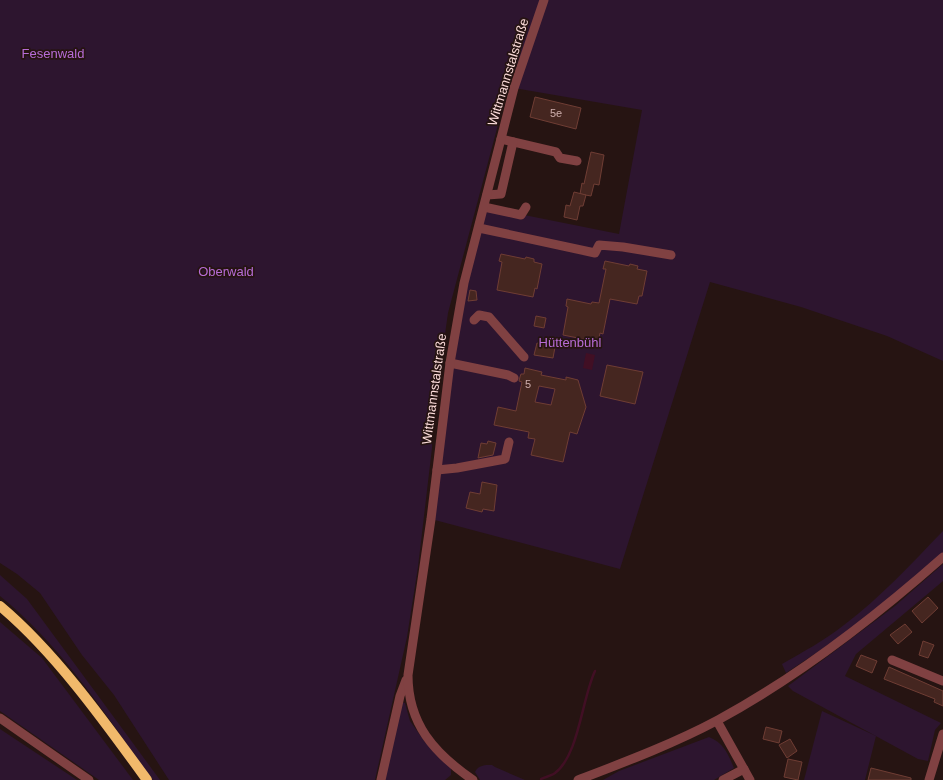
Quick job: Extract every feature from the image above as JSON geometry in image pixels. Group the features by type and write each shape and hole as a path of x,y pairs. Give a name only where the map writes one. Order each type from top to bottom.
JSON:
{"main road":[{"path":"0,606 51,656 115,736 147,780"}],"street":[{"name":"Wittmannstalstraße","path":"473,780 465,776 429,740 417,722 408,691 408,675 437,470 450,363 464,283 521,65 544,0"},
{"path":"501,139 556,152 560,158 577,161"},
{"path":"487,195 501,194 513,142"},
{"path":"484,207 521,215 526,207"},
{"path":"479,228 595,253 599,245 623,247 671,255"},
{"path":"474,320 479,315 488,317 524,357"},
{"path":"450,363 508,375 514,378"},
{"path":"437,470 458,473 505,459 509,442"},
{"path":"578,780 675,741 717,721 782,682 893,601 943,557"},
{"path":"892,660 943,681"},
{"path":"381,780 400,696 408,675"},
{"path":"0,718 89,780"},
{"path":"717,721 750,780"},
{"path":"930,780 943,734"},
{"path":"723,780 744,769"}],"green space":[{"name":"Oberwald","path":"0,0 943,0 943,361 887,336 801,307 710,282 620,569 431,519 458,316 484,207 619,234 642,110 514,88 541,7 508,87 448,313 433,418 432,448 418,567 407,637 375,780 169,780 114,695 82,655 40,593 17,574 0,563"},
{"path":"943,531 943,555 885,607 786,673 782,664 814,646 857,615 895,580"},
{"path":"943,564 943,581 856,654 845,676 941,723 935,730 928,761 918,759 793,691 788,686 895,606"},
{"path":"0,575 27,599 160,780 152,780 100,706 63,659 22,616 0,596"},
{"path":"0,622 42,658 133,780 99,780 0,711"},
{"path":"401,702 405,703 410,721 425,742 451,768 451,775 445,780 385,780"},
{"path":"822,711 876,736 865,780 804,780"},
{"path":"0,729 77,780 0,780"},
{"path":"709,737 714,739 722,746 734,768 714,780 603,780 619,771"},
{"path":"492,765 525,780 480,780 475,772 476,770 482,766"}],"shaded area":[{"path":"586,353 595,355 592,370 583,368"}],"building":[{"path":"535,97 581,108 576,129 530,117"},
{"path":"591,152 604,155 599,185 594,184 591,196 580,194 582,183 584,184"},
{"path":"574,192 586,195 583,206 580,206 577,220 564,217 566,205 570,206"},
{"path":"501,254 525,259 526,257 534,259 534,262 542,264 537,289 535,288 533,297 497,290 502,262 499,261"},
{"path":"605,261 629,266 630,264 638,266 637,269 647,271 642,296 639,296 637,304 610,299 603,334 600,333 598,342 563,335 568,307 566,306 567,299 591,304 592,302 599,303 606,269 603,269"},
{"path":"470,290 476,291 477,300 468,301"},
{"path":"536,316 546,318 544,328 534,326"},
{"path":"537,343 555,347 553,358 534,355"},
{"path":"607,365 643,372 635,404 600,396"},
{"path":"525,368 542,372 541,375 566,380 566,377 578,380 586,407 577,434 570,432 563,462 531,455 535,439 528,438 529,432 494,425 498,407 516,411 522,382 519,381 521,374 524,374","holes":["539,386 555,389 551,405 535,402"]},
{"path":"488,441 496,443 493,455 478,458 481,443 487,444"},
{"path":"482,482 497,485 494,511 483,509 482,512 466,508 470,492 480,494"},
{"path":"928,597 938,608 922,623 912,611"},
{"path":"905,624 912,632 898,644 890,635"},
{"path":"923,641 934,645 928,658 919,655"},
{"path":"861,655 877,661 872,673 856,666"},
{"path":"889,667 943,691 943,706 934,702 935,699 884,679"},
{"path":"766,727 782,731 779,743 763,739"},
{"path":"790,739 797,751 787,758 779,745"},
{"path":"788,759 802,762 798,780 784,777"},
{"path":"871,768 911,778 911,780 868,780"}],"waterway":[{"path":"541,779 555,773 563,765 570,753 595,671"}],"park label":[{"name":"Fesenwald","path":"53,53"},
{"name":"Hüttenbühl","path":"570,342"}]}
